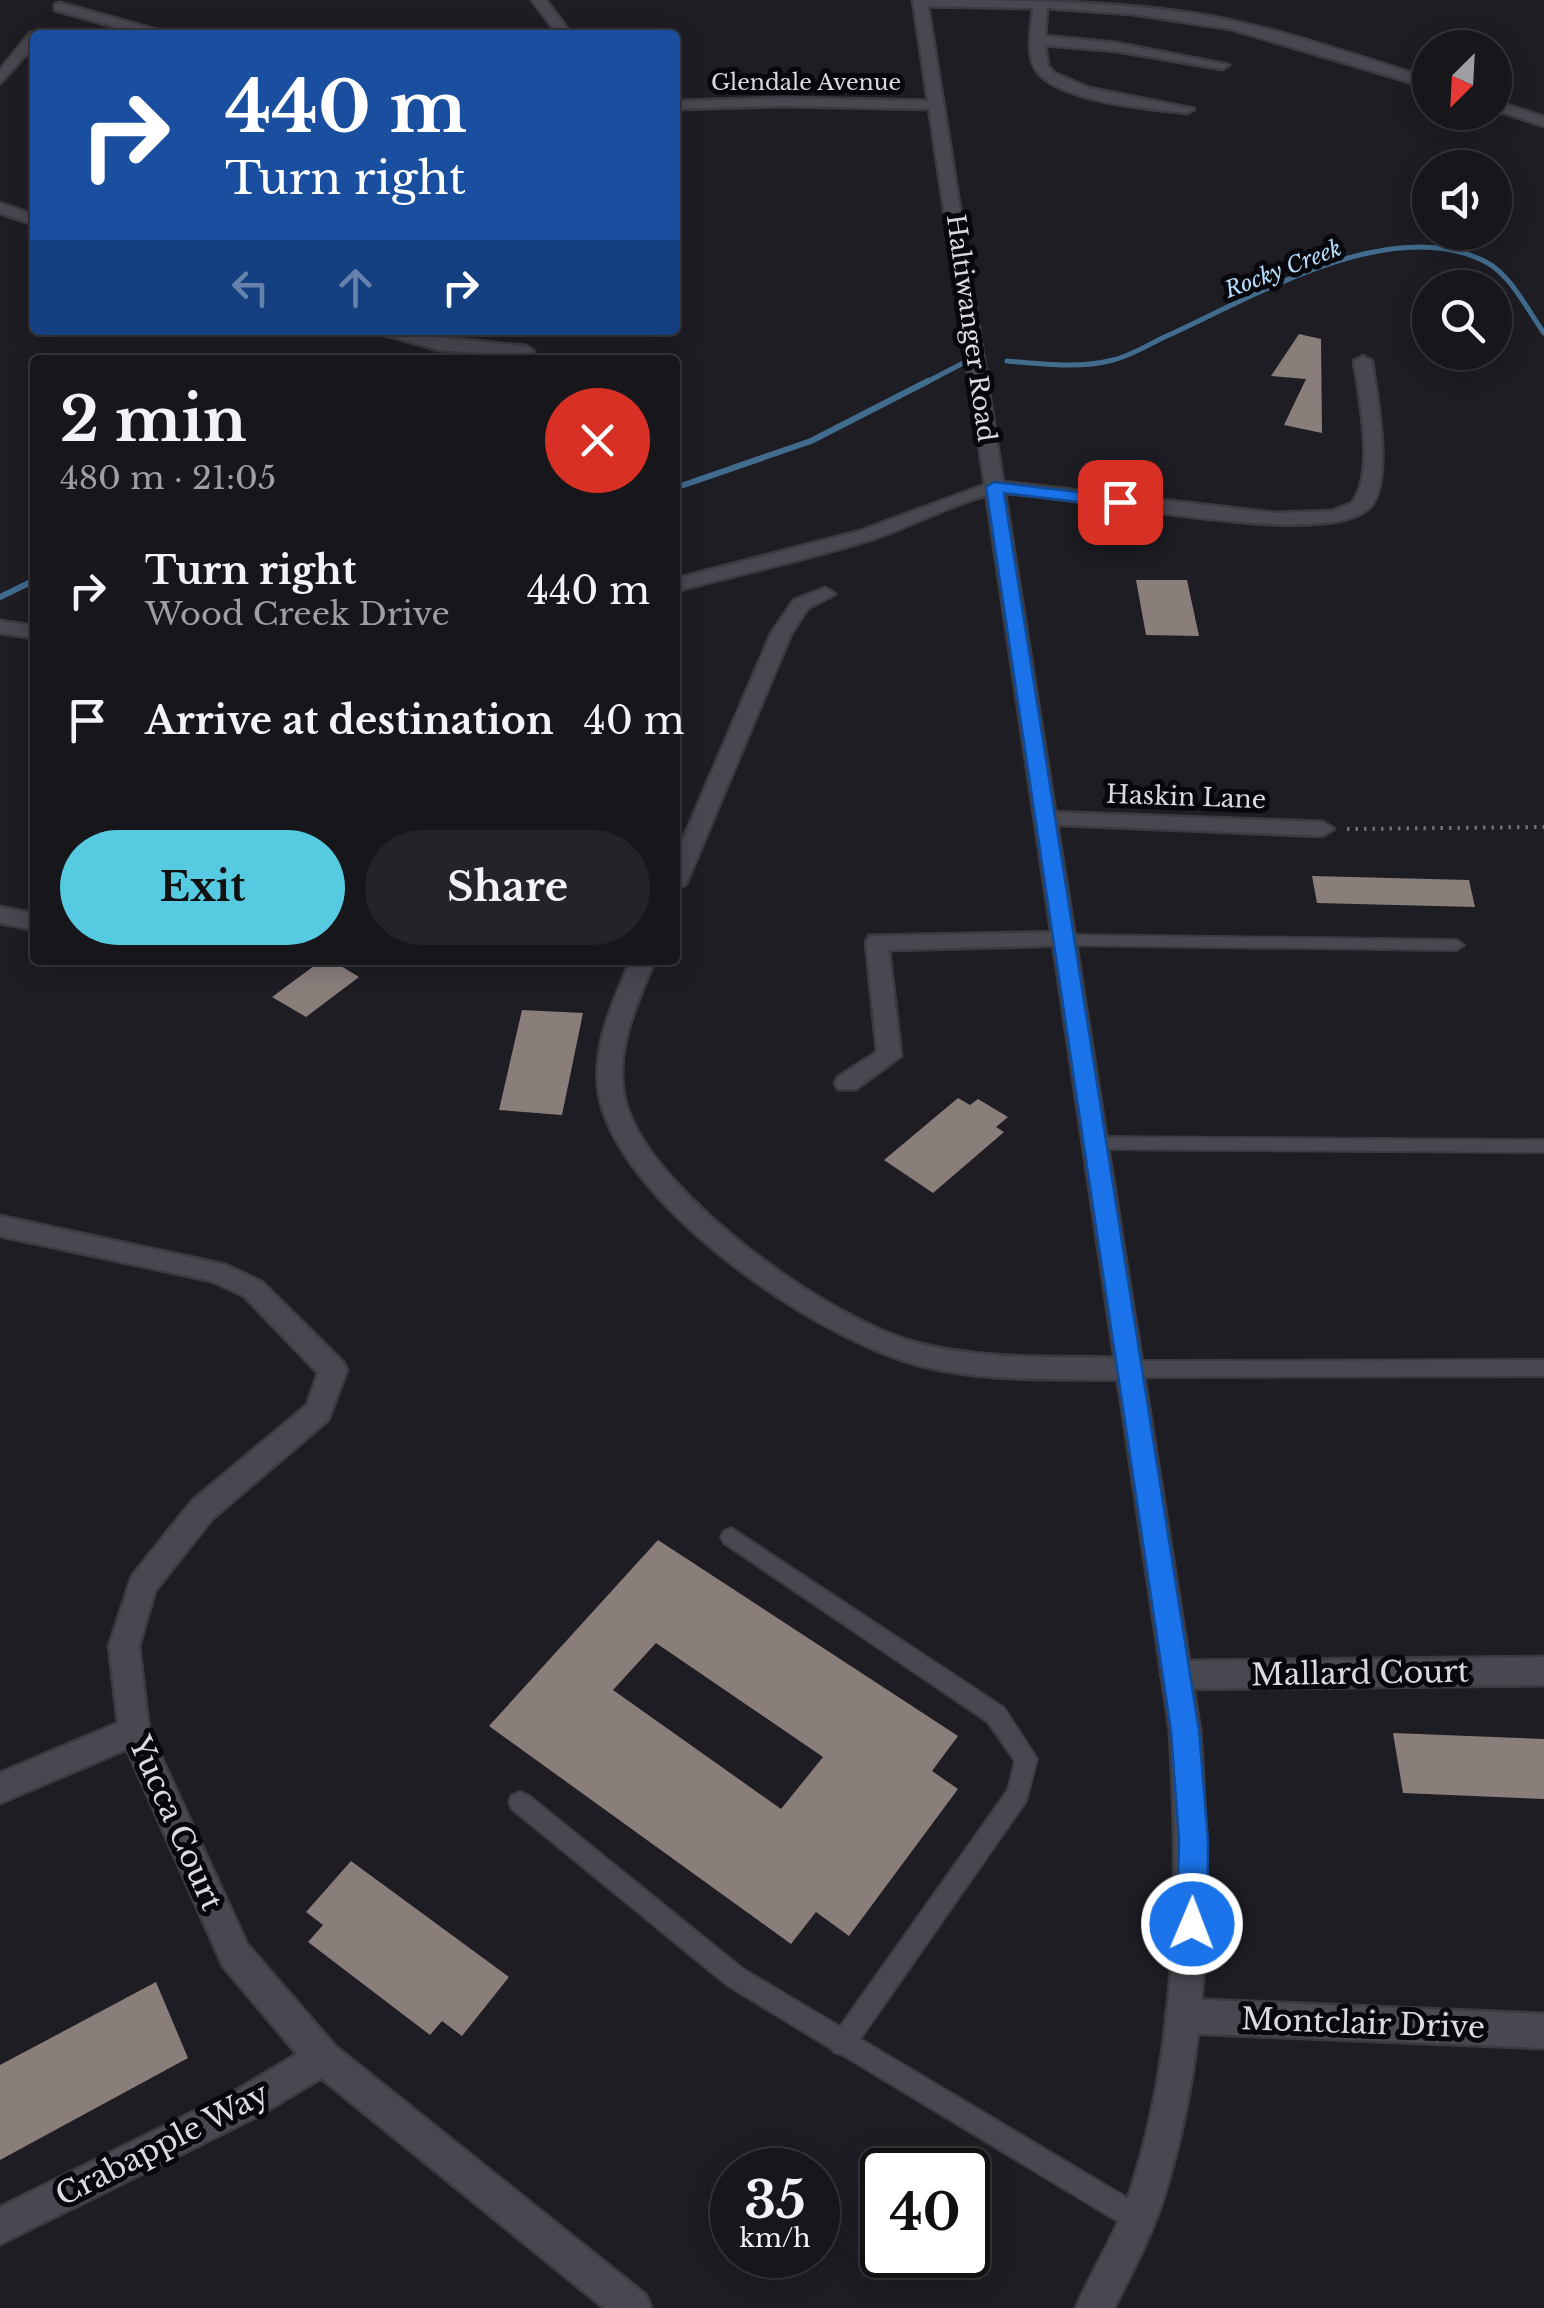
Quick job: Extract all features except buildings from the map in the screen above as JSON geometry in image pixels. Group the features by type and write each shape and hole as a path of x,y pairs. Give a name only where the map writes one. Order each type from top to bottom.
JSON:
{"street":[{"path":"539,0 561,30"},
{"path":"920,1 1145,10 1226,23 1412,79"},
{"name":"Haltiwanger Road","path":"920,1 1176,1674 1193,1840 1192,1924 1175,2075 1152,2178 1138,2218 1094,2308"},
{"path":"40,30 63,3 144,30"},
{"path":"1040,5 1041,68 1061,84 1188,109"},
{"path":"1040,40 1116,47 1222,65"},
{"path":"0,79 30,42"},
{"name":"Glendale Avenue","path":"680,105 936,105"},
{"path":"1512,111 1544,122"},
{"path":"0,208 30,218"},
{"path":"396,335 439,345 522,355"},
{"path":"680,585 867,535 994,487 1258,518 1335,516 1358,507 1370,488 1372,435 1362,361"},
{"path":"680,872 782,634 801,604 825,594"},
{"path":"0,627 30,631"},
{"name":"Haskin Lane","path":"1048,819 1323,830"},
{"path":"0,915 30,921"},
{"path":"847,1083 889,1056 876,942 1066,940"},
{"path":"640,965 609,1064 614,1106 630,1145 683,1205 778,1282 852,1330 927,1357 1130,1369"},
{"name":"Yucca Court","path":"0,1226 217,1272 253,1289 333,1370 318,1412 202,1510 142,1586 124,1646 134,1731 235,1954 323,2058 633,2308"},
{"name":"Mallard Court","path":"1176,1674 1544,1670"},
{"path":"0,1788 134,1731"},
{"name":"Montclair Drive","path":"1183,2016 1544,2031"},
{"name":"Crabapple Way","path":"0,2226 246,2104 323,2058"}],"lane":[{"path":"1066,940 1456,945"},
{"path":"1096,1144 1544,1146"},
{"path":"1130,1369 1544,1368"},
{"path":"731,1538 996,1715 1026,1759 1018,1794 842,2044"},
{"path":"520,1802 735,1977 1138,2218"}],"path":[{"path":"1323,830 1544,827"}],"waterway":[{"name":"Rocky Creek","path":"1007,361 1074,365 1113,360 1282,282 1367,253 1409,247 1449,249 1486,262 1511,284 1544,333"},
{"name":"Rocky Creek","path":"923,384 967,361"},
{"name":"Rocky Creek","path":"680,486 811,441 928,381"},
{"name":"Rocky Creek","path":"0,597 30,582"}],"route":[{"path":"1120,502 994,487 1185,1731 1193,1840 1192,1924"}]}
